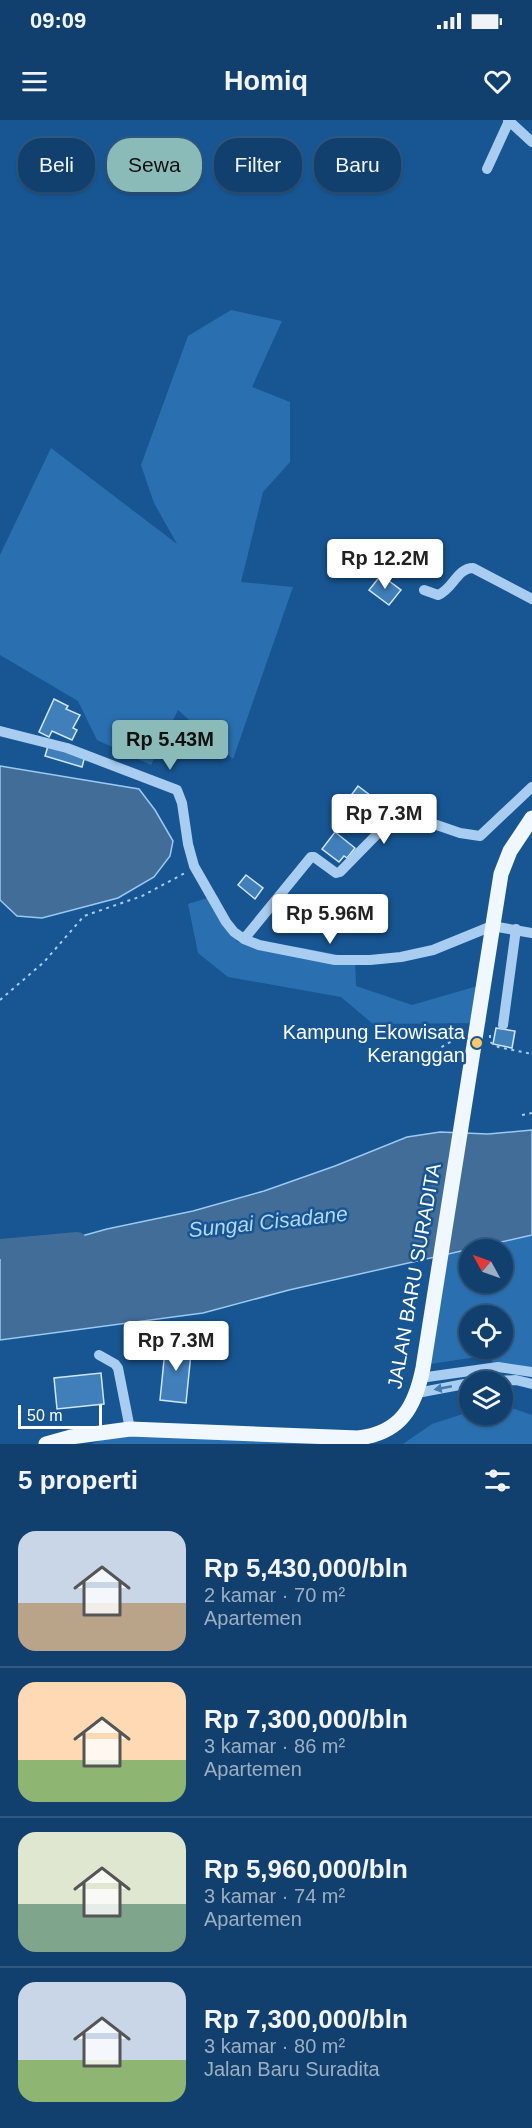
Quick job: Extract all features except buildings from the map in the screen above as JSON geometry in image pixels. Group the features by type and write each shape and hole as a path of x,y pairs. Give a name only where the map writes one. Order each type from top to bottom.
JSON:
{"main road":[{"name":"JALAN BARU SURADITA","path":"46,1444 71,1437 130,1429 358,1438 375,1435 394,1425 408,1410 420,1380 492,926 505,862 532,818"}],"street":[{"path":"487,169 509,121 532,142"},
{"path":"424,590 438,595 444,593 460,573 467,568 473,568 532,599"},
{"path":"0,731 67,748 177,790 182,802 188,844 194,866 234,932 259,945 335,960 370,960 401,957 433,950 492,926 532,933"},
{"path":"244,939 311,857 336,873 340,872 376,832 389,825 418,821 480,836 532,787"},
{"path":"503,1025 516,929"},
{"path":"99,1355 116,1364 118,1368 130,1429"},
{"path":"420,1380 498,1367 532,1372"},
{"path":"420,1380 459,1382"},
{"path":"513,1380 532,1384"}],"path":[{"path":"0,1000 44,962 84,916 152,892 194,866"},
{"path":"489,1029 490,1042 498,1047 532,1054"},
{"path":"522,1114 532,1113"}],"shaded area":[{"path":"231,310 282,321 252,387 290,402 290,462 263,492 241,582 293,587 233,759 178,710 151,765 97,740 78,701 0,655 0,555 51,448 177,544 154,503 141,465 188,336"},
{"path":"217,895 237,942 298,947 355,958 356,986 412,1005 481,985 486,1023 373,1024 341,997 228,977 198,953 188,904"},
{"path":"532,1235 532,1369 493,1364 491,1359 513,1359 513,1305 459,1305 459,1359 463,1359 430,1364 440,1256 459,1252 459,1293 513,1293 513,1239"},
{"path":"513,1408 532,1415 532,1444 403,1444 432,1424 459,1415 459,1425 513,1425"},
{"path":"149,1424 356,1444 91,1444"}],"water":[{"path":"0,766 139,789 155,810 173,841 170,856 154,877 118,898 42,918 17,916 0,900"},
{"path":"532,1130 532,1235 513,1239 459,1239 459,1252 289,1290 203,1313 0,1340 0,1249 42,1247 107,1229 193,1211 264,1191 407,1137 440,1132 488,1134"}],"waterway":[{"name":"Sungai Cisadane","path":"0,1249 77,1242"}],"place":[{"name":"Kampung Ekowisata Keranggan","path":"477,1043"}]}
